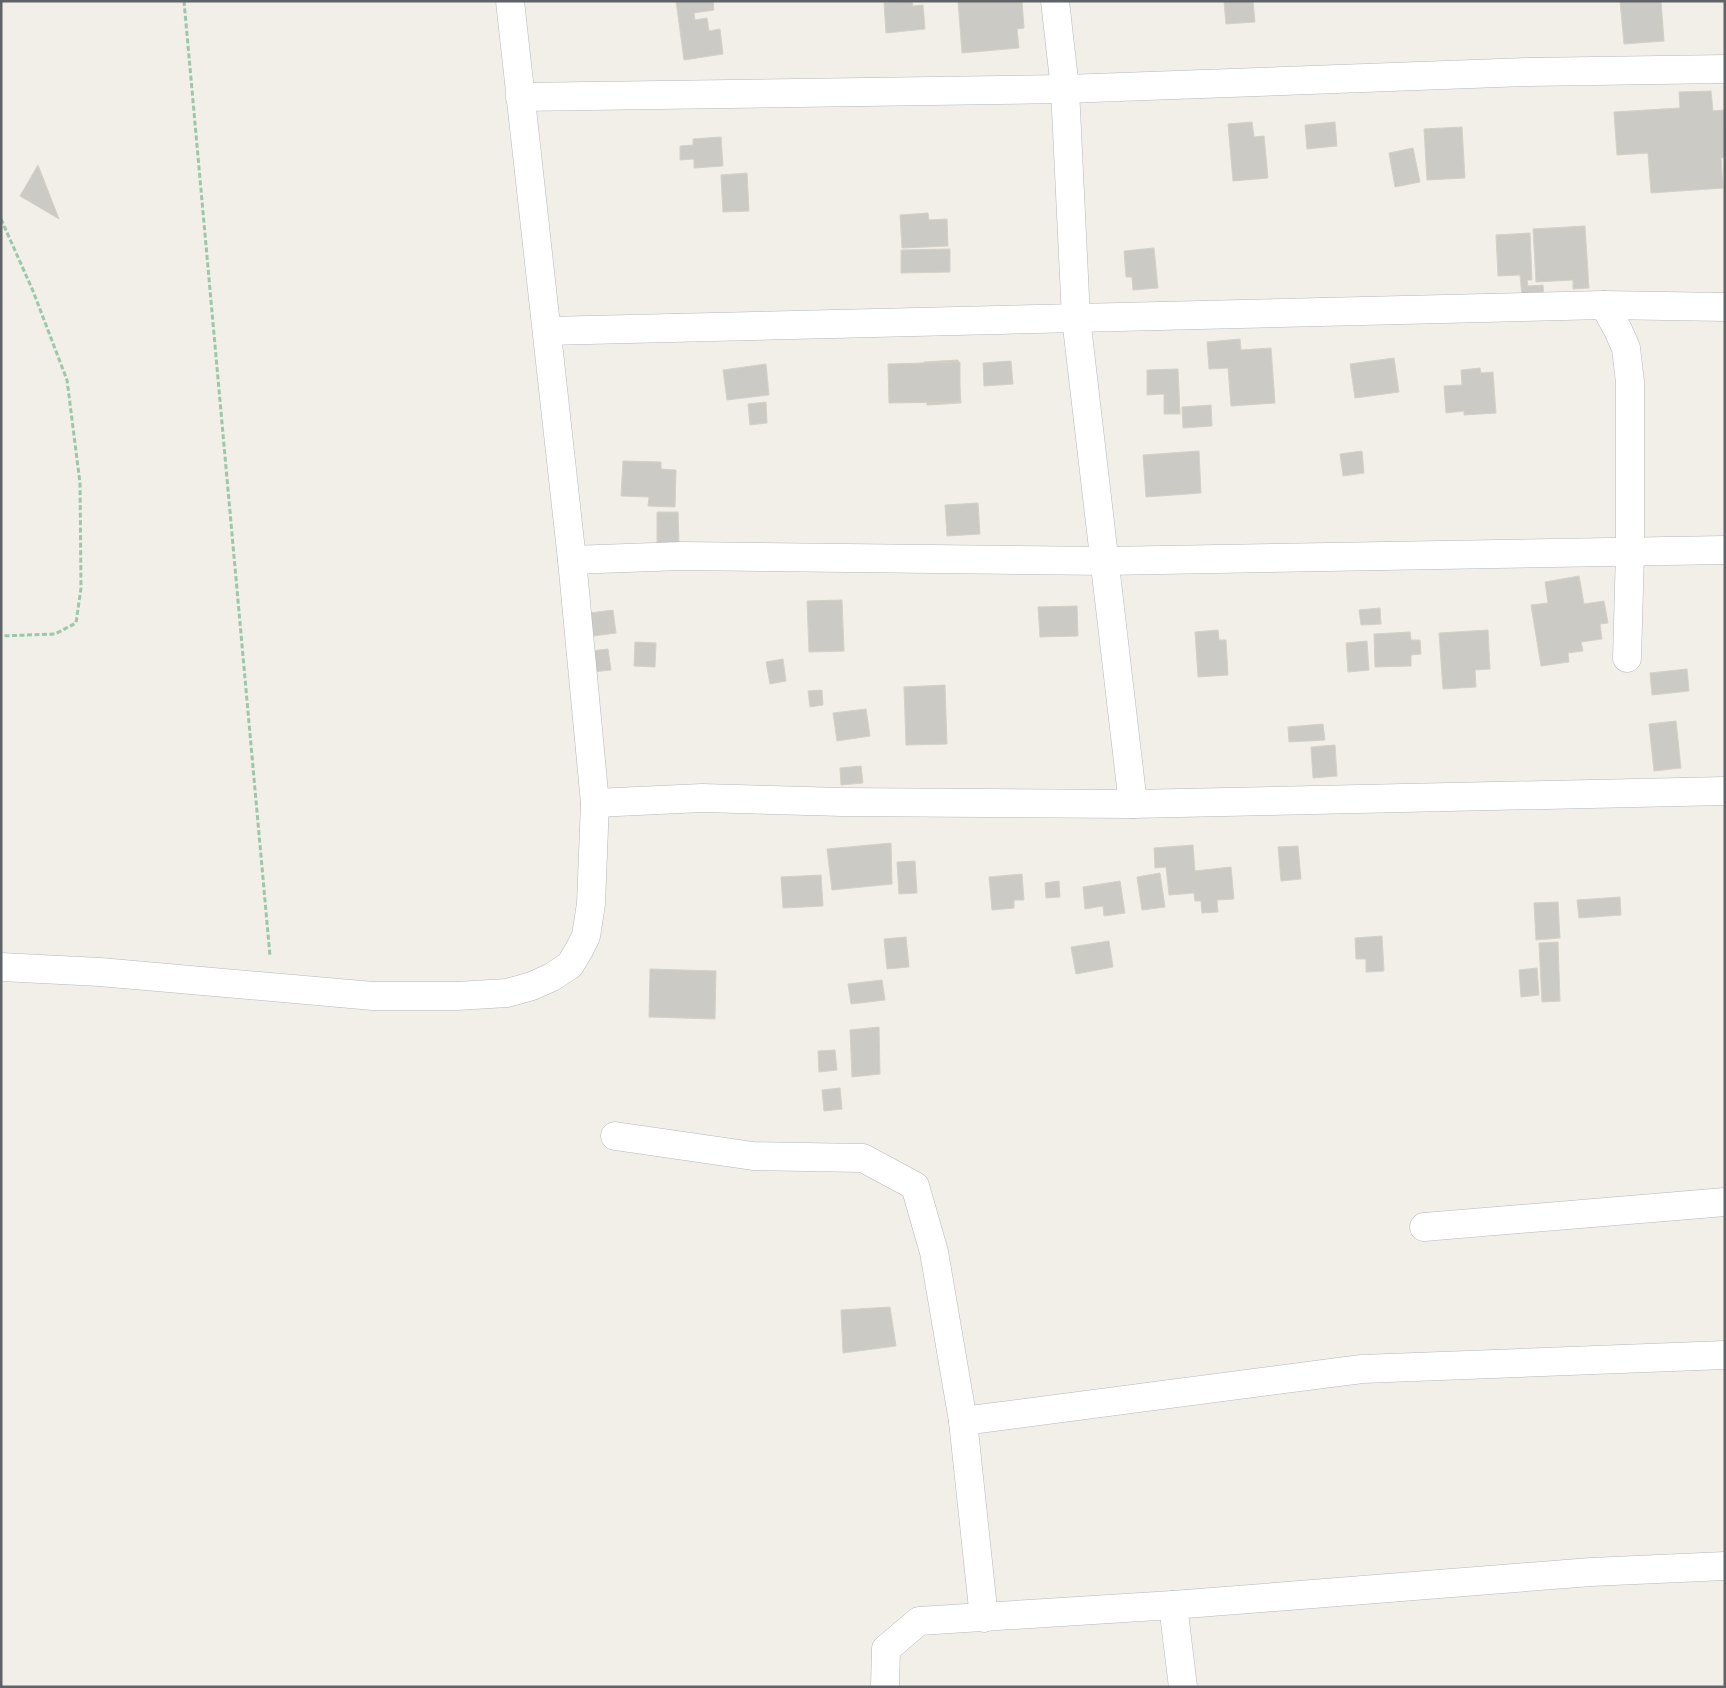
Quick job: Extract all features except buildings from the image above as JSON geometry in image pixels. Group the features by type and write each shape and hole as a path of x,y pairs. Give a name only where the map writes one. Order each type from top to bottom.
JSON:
{"street":[{"path":"1,967 100,972 374,996 457,996 507,993 532,986 552,977 570,965 586,936 591,904 595,803 572,560 510,1"},
{"path":"1055,1 1065,89 1076,318 1133,804"},
{"path":"520,97 1065,89 1528,72 1725,69"},
{"path":"547,330 1604,305 1725,307"},
{"path":"1604,305 1626,348 1630,382 1630,552 1627,658"},
{"path":"572,560 681,556 1106,561 1725,550"},
{"path":"595,803 702,798 842,802 1133,804 1725,791"},
{"path":"616,1136 753,1156 863,1158 915,1186 934,1252 963,1422 984,1618"},
{"path":"1424,1227 1725,1202"},
{"path":"963,1422 1362,1369 1725,1355"},
{"path":"885,1687 886,1649 919,1621 984,1618 1590,1572 1725,1566"},
{"path":"1173,1604 1183,1687"}],"path":[{"path":"184,1 273,987"},
{"path":"1,220 33,291 67,380 80,482 81,588 76,622 55,634 1,636"}]}
